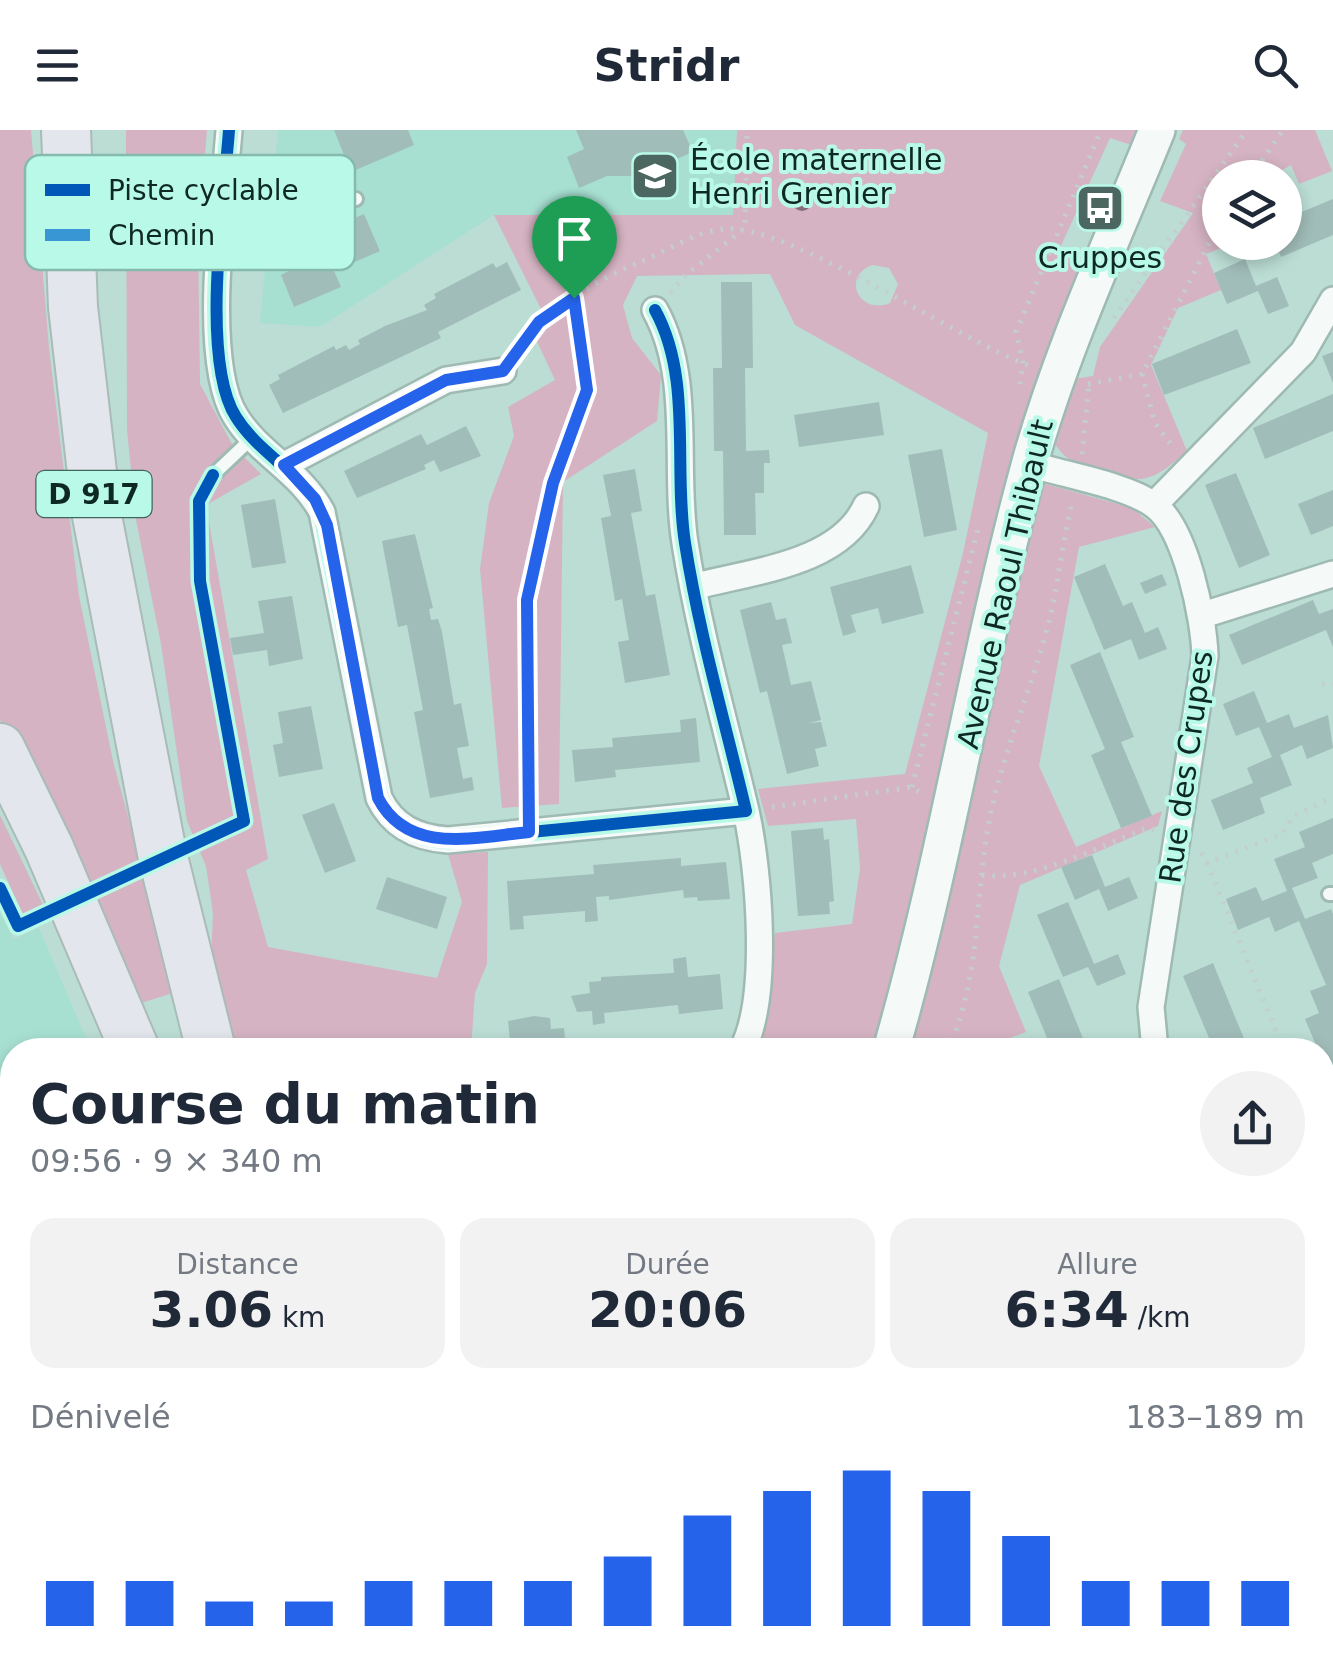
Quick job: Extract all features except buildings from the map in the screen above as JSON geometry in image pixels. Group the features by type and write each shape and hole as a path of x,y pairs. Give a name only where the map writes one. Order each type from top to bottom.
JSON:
{"highway":[{"name":"D 917","path":"66,130 67,155"},
{"name":"D 917","path":"72,270 97,516 162,852 208,1038"},
{"path":"0,748 49,848 131,1038"},
{"path":"162,852 193,901 234,1038"}],"street":[{"path":"227,155 229,130"},
{"name":"Avenue Raoul Thibault","path":"895,1038 953,810 1030,464 1079,377 1157,130"},
{"path":"221,270 217,369 224,396 251,439 284,465 315,499 327,525 375,783 384,808 409,831 433,839 746,811"},
{"path":"1030,464 1154,505 1302,352 1333,300"},
{"path":"655,310 676,365 678,494 693,587 746,811 759,886 752,1026 747,1038"},
{"path":"284,465 446,380 503,371"},
{"name":"Rue des Crupes","path":"1154,505 1173,532 1204,615 1205,656 1151,1008 1154,1038"},
{"path":"693,587 831,546 852,530 866,506"},
{"path":"1204,615 1333,574"}],"lane":[{"path":"213,475 251,439"}],"path":[{"path":"745,228 747,130"},
{"path":"1112,321 1248,130"},
{"path":"1262,160 1283,130"},
{"path":"655,310 688,273 745,228"},
{"path":"503,371 539,322 628,266 718,229 745,228 789,246 1023,363 1079,377 1142,374"},
{"path":"1190,468 1155,423 1142,374 1202,254"},
{"path":"529,832 527,600 553,483 587,390 574,298"},
{"path":"952,1038 969,988 978,937 990,816 1053,605 1059,553 1078,479 1079,377"},
{"path":"1322,684 1333,684"},
{"path":"746,811 912,787"},
{"path":"1207,863 1282,834 1293,816 1333,797"},
{"path":"982,876 1004,878 1029,872 1146,828 1193,840 1207,863 1279,1038"}],"shaded area":[{"path":"0,130 31,130 33,155 25,155 25,270 43,270 79,596 113,761 176,992 141,1003 0,720"},
{"path":"126,130 207,130 205,155 126,155"},
{"path":"278,130 737,130 734,215 494,215 320,327 260,323 265,270 355,270 355,155 276,155"},
{"path":"737,130 1144,130 1138,147 1110,138 1060,248 1086,259 879,1038 761,1038 775,933 852,924 860,868 856,819 768,826 758,789 905,774 963,553 988,433 795,325 770,274 637,276 623,305 632,338 661,375 657,421 563,482 559,804 502,808 480,569 489,503 514,436 508,407 555,380 532,331 541,309 494,215 733,215","holes":["873,265 889,268 898,284 890,303 879,306 862,299 856,285 863,270"]},
{"path":"1183,130 1315,130 1332,171 1302,183 1302,160 1202,160 1202,260 1208,260 1221,290 1178,308 1151,365 1187,451 1153,476 1116,477 1078,464 1059,450 1054,441 1073,379 1093,376 1100,347 1193,213 1160,201 1186,144 1179,139"},
{"path":"126,270 198,270 200,384 233,446 261,474 206,505 268,859 246,870 268,947 437,978 462,902 448,854 488,852 487,964 475,993 472,1038 234,1038 211,960 213,913 206,866 187,821 161,644 136,520 127,430"},
{"path":"1042,483 1132,508 1155,527 1079,547 1039,766 1076,847 1162,811 1158,826 1020,885 999,966 1026,1032 1010,1038 914,1038"},
{"path":"0,815 43,905 23,915 0,864"},
{"path":"0,914 14,939 39,928 86,1038 0,1038"}],"cycle path":[{"path":"227,155 229,130"},
{"path":"218,270 219,358 225,391 236,417 256,442 303,485 322,512 379,798 399,824 426,837 448,840 746,811 691,577 682,514 678,394 667,337 655,310"},
{"path":"0,888 18,926 244,821 200,581 199,501 213,475"}],"place":[{"name":"École maternelle Henri Grenier","path":"655,176"},
{"name":"Cruppes","path":"1100,208"}],"route":[{"path":"574,298 587,390 553,483 527,600 529,832 433,839 399,825 378,798 327,525 315,499 284,465 446,380 470,373 503,371 539,322 574,298"}]}
